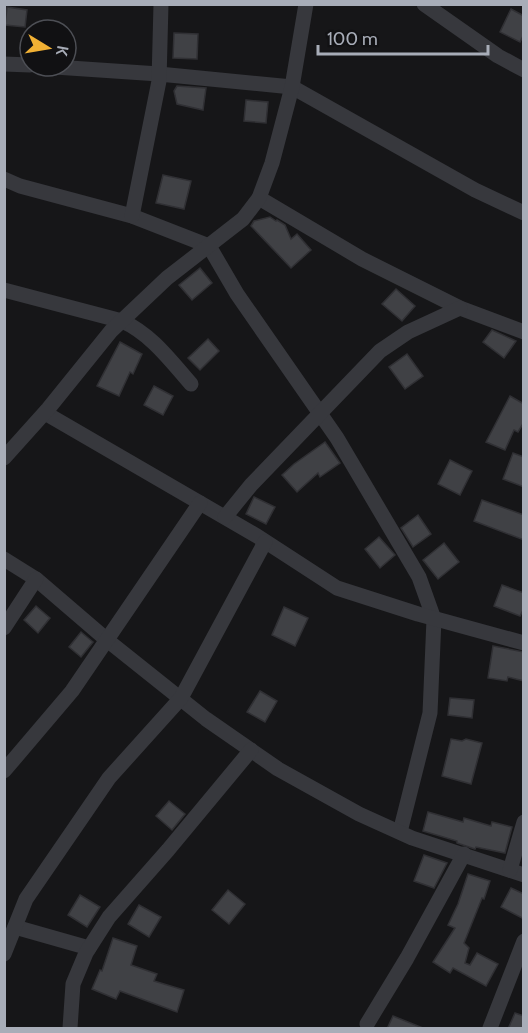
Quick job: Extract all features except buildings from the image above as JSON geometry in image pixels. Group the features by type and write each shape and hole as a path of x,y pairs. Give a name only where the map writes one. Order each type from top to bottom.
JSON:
{"street":[{"path":"132,216 159,74 161,4"},
{"path":"4,458 45,413 111,331 167,278 243,219 259,198 272,163 292,87 306,4"},
{"path":"424,4 498,56 524,70"},
{"path":"78,69 292,87 475,190 524,213"},
{"path":"4,179 20,186 132,216 209,246 237,294 337,438 418,577 434,619 430,714 400,832"},
{"path":"259,198 362,259 460,308 524,332"},
{"path":"4,290 122,321 135,327 161,349 190,384"},
{"path":"225,517 251,485 319,412 380,351 408,332 460,308"},
{"path":"45,413 225,517 337,588 434,619 524,644"},
{"path":"4,771 72,691 201,503"},
{"path":"4,954 26,899 109,778 181,698 265,542"},
{"path":"4,559 36,579 107,640 251,750 278,769 359,814 400,832 517,872 524,822"},
{"path":"4,628 36,579"},
{"path":"70,1029 73,984 89,948 109,917 251,750"},
{"path":"367,1024 407,958 464,854"},
{"path":"15,927 89,948"},
{"path":"490,1029 524,941"}]}
